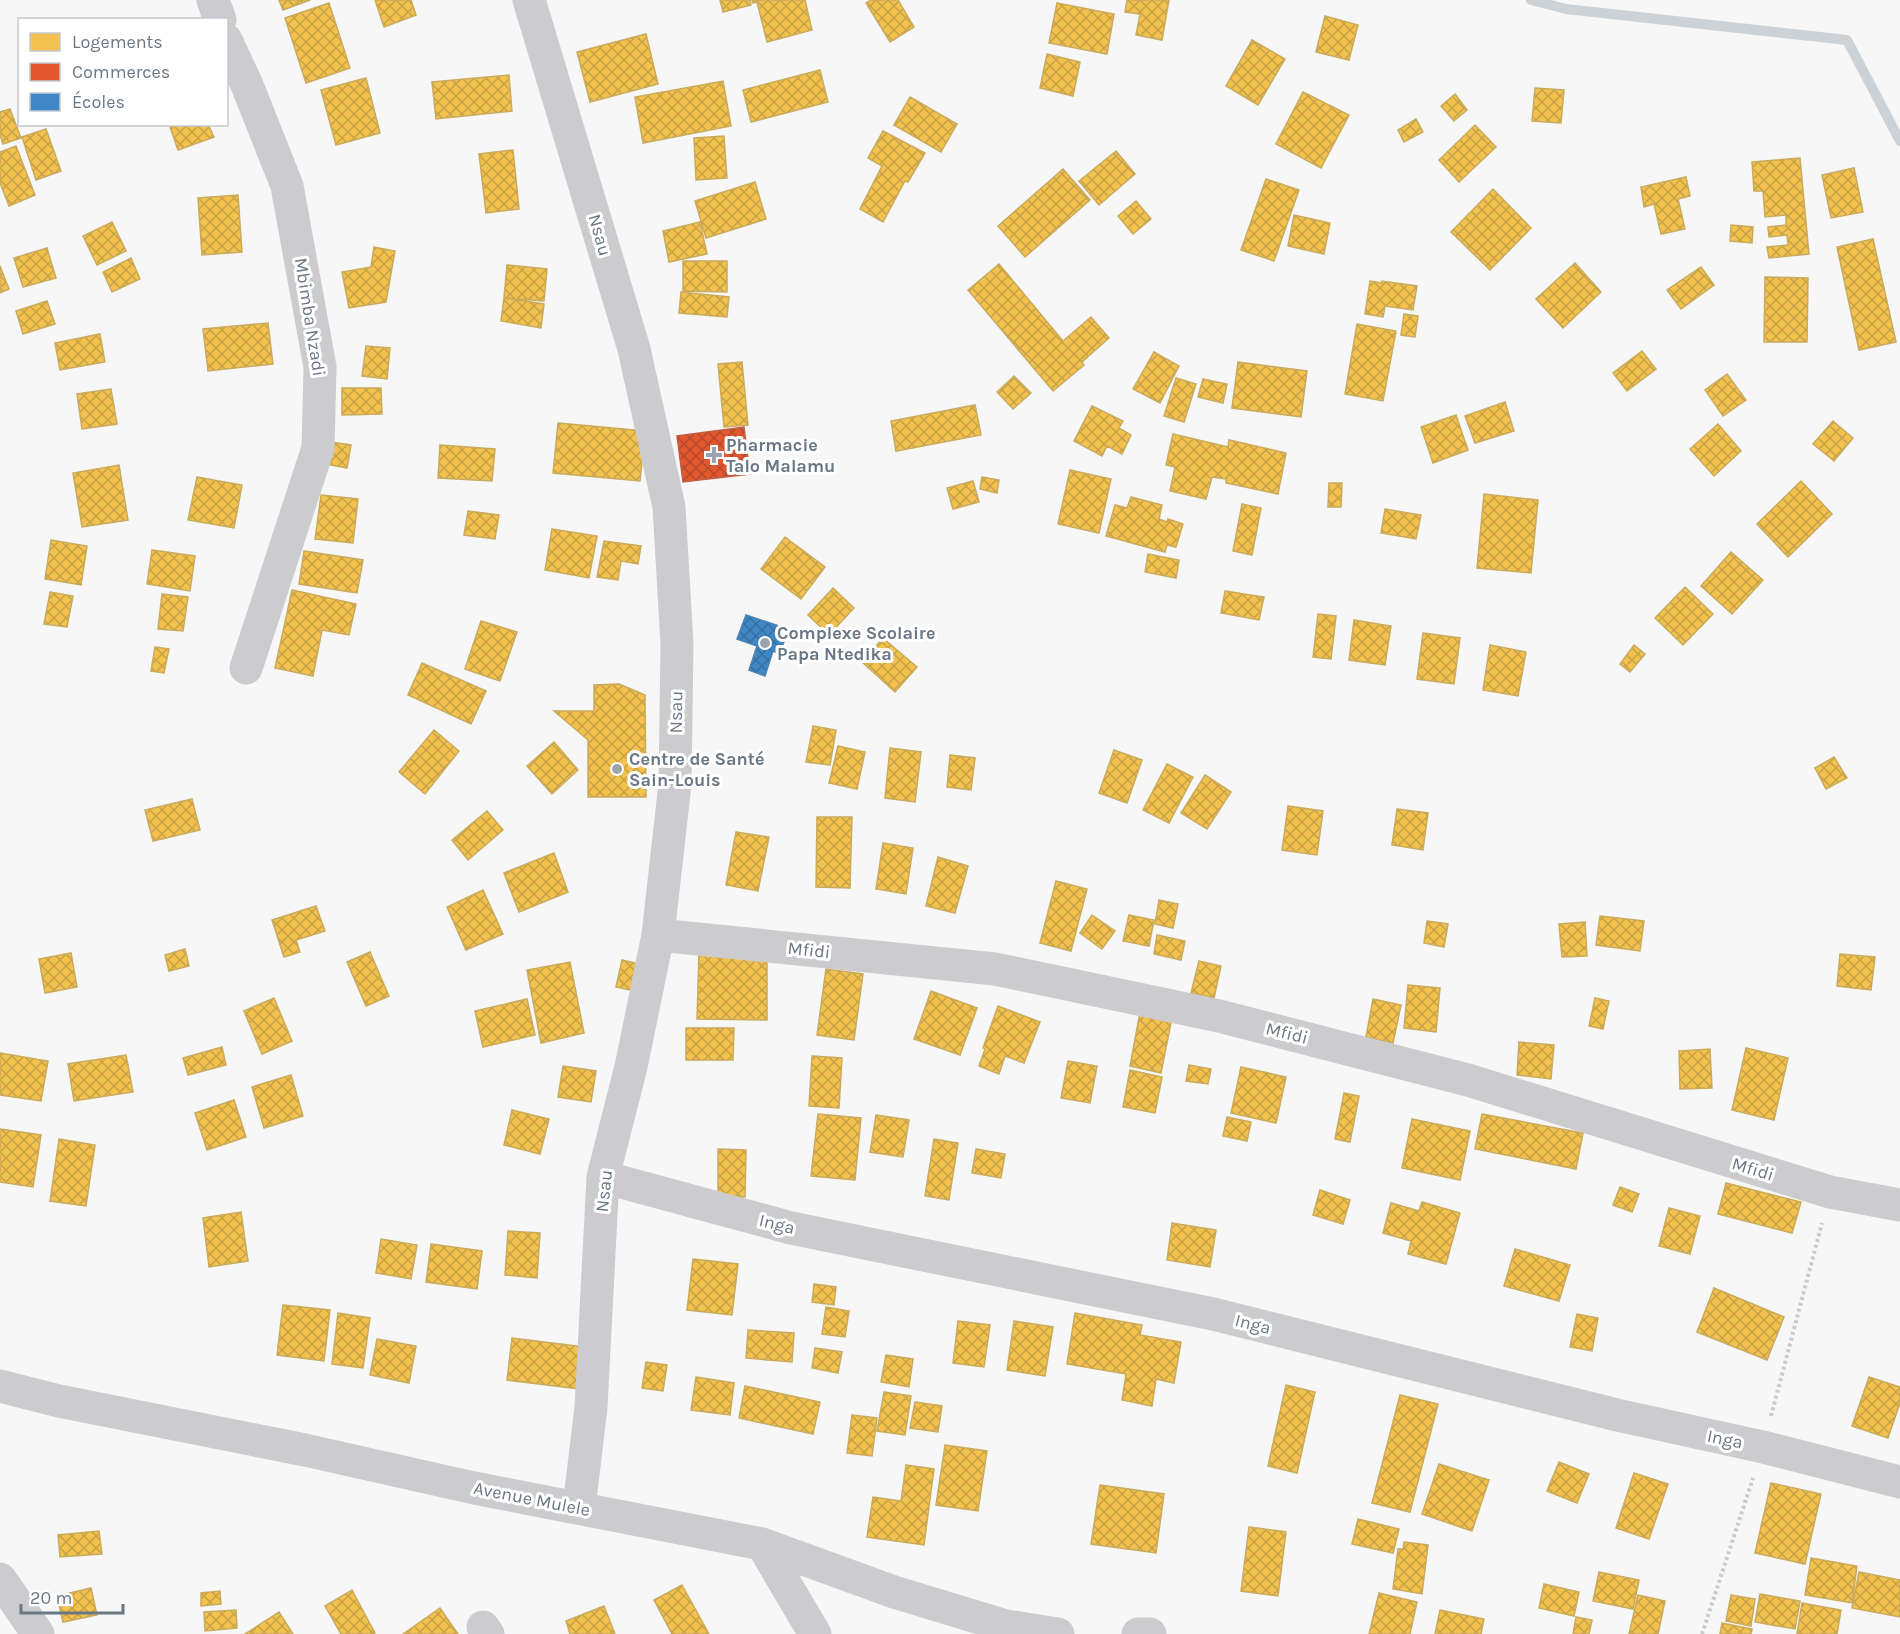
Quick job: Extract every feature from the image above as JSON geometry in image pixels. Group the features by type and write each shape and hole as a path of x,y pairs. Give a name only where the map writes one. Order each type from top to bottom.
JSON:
{"street":[{"path":"213,0 219,18"},
{"name":"Nsau","path":"529,0 634,349 669,507 677,644 675,784 658,935 632,1067 603,1177 591,1407 579,1508"},
{"name":"Mbimba Nzadi","path":"228,44 247,85 287,186 320,367 318,448 246,668"},
{"name":"Mfidi","path":"658,935 995,969 1219,1016 1468,1080 1830,1192 1900,1205"},
{"name":"Inga","path":"603,1177 791,1228 1213,1314 1617,1415 1763,1447 1900,1482"},
{"name":"Avenue Mulele","path":"0,1386 59,1401 305,1449 474,1488 762,1544 894,1592 1006,1626 1058,1634"},
{"path":"762,1544 815,1634"},
{"path":"0,1579 38,1634"},
{"path":"1138,1634 1150,1634"}],"building: Logements":[{"path":"279,0 310,0 283,10"},
{"path":"375,0 411,0 416,15 384,27"},
{"path":"720,0 750,0 751,5 723,12"},
{"path":"752,0 805,0 812,30 767,42 757,2 753,3"},
{"path":"871,0 898,0 914,27 890,42 866,3"},
{"path":"1127,0 1169,0 1162,40 1136,35 1140,14 1125,12"},
{"path":"329,3 350,68 306,83 285,18"},
{"path":"1057,3 1114,14 1107,54 1049,43"},
{"path":"1325,16 1358,25 1349,60 1316,52"},
{"path":"646,34 658,84 590,102 577,52"},
{"path":"1252,40 1285,59 1258,105 1226,86"},
{"path":"1047,54 1080,62 1073,96 1040,88"},
{"path":"820,70 828,102 751,122 743,90"},
{"path":"509,75 512,111 436,119 432,82"},
{"path":"366,78 380,133 336,145 321,90"},
{"path":"723,81 731,126 643,143 635,97"},
{"path":"1535,88 1564,90 1561,123 1532,121"},
{"path":"1303,92 1349,115 1321,168 1276,144"},
{"path":"1455,94 1467,110 1454,121 1441,106"},
{"path":"910,97 957,124 941,152 894,125"},
{"path":"10,109 21,138 3,144 0,135 0,112"},
{"path":"1416,119 1423,132 1404,142 1398,130"},
{"path":"1475,125 1496,147 1459,182 1439,160"},
{"path":"170,126 209,126 214,137 178,150"},
{"path":"46,129 61,171 36,180 22,137"},
{"path":"883,131 925,153 908,182 905,181 883,222 860,209 882,166 868,158"},
{"path":"724,136 727,178 696,180 694,138"},
{"path":"16,146 35,195 9,206 0,183 0,152"},
{"path":"513,150 519,209 486,213 479,154"},
{"path":"1116,151 1135,174 1099,205 1079,181"},
{"path":"1800,158 1809,254 1769,258 1767,247 1788,245 1787,235 1769,237 1768,227 1786,225 1786,215 1765,217 1763,191 1754,191 1752,162"},
{"path":"1854,168 1863,212 1831,218 1822,175"},
{"path":"1063,169 1090,200 1025,257 998,226"},
{"path":"1686,177 1690,196 1678,199 1685,229 1661,234 1654,204 1644,207 1641,187"},
{"path":"1266,179 1299,190 1274,261 1241,250"},
{"path":"755,182 766,219 706,238 695,201"},
{"path":"1493,189 1531,228 1490,270 1451,232"},
{"path":"238,195 242,252 202,255 198,198"},
{"path":"1136,201 1151,219 1133,234 1118,216"},
{"path":"1294,215 1330,223 1324,254 1288,246"},
{"path":"112,222 126,251 97,265 83,236"},
{"path":"700,222 707,254 669,262 663,231"},
{"path":"1731,225 1753,227 1752,243 1730,241"},
{"path":"1873,239 1896,342 1859,350 1837,247"},
{"path":"374,247 395,251 386,302 349,308 342,272 371,267"},
{"path":"47,248 56,278 23,287 14,258"},
{"path":"131,258 140,279 112,292 103,272"},
{"path":"683,261 727,261 727,292 683,291"},
{"path":"1575,263 1601,292 1563,328 1536,299"},
{"path":"999,264 1063,341 1091,317 1109,338 1082,362 1084,365 1053,391 968,290"},
{"path":"507,265 547,269 544,301 504,298"},
{"path":"0,266 9,289 0,293"},
{"path":"1701,267 1714,285 1681,309 1667,290"},
{"path":"1765,277 1808,278 1807,342 1764,342"},
{"path":"1370,281 1417,286 1413,310 1385,306 1383,317 1365,314"},
{"path":"681,292 729,297 727,317 679,313"},
{"path":"504,298 544,304 541,328 501,321"},
{"path":"47,301 55,324 23,334 16,311"},
{"path":"1404,314 1418,316 1415,337 1401,335"},
{"path":"268,323 273,364 208,371 203,329"},
{"path":"1357,324 1396,331 1383,401 1345,394"},
{"path":"100,334 105,362 60,370 55,343"},
{"path":"366,346 390,348 387,379 362,376"},
{"path":"1642,351 1656,369 1627,391 1613,373"},
{"path":"1154,352 1179,366 1160,403 1133,389"},
{"path":"742,362 748,425 724,427 718,364"},
{"path":"1238,362 1307,371 1301,417 1232,408"},
{"path":"1727,374 1746,400 1723,416 1705,390"},
{"path":"1014,376 1031,393 1013,409 997,392"},
{"path":"1176,378 1196,384 1184,422 1164,416"},
{"path":"1203,379 1227,384 1223,403 1198,397"},
{"path":"342,388 381,388 382,414 342,415"},
{"path":"111,389 117,424 82,429 77,394"},
{"path":"1505,402 1514,431 1475,443 1465,416"},
{"path":"975,405 981,435 896,451 891,421"},
{"path":"1092,406 1123,421 1119,428 1131,435 1122,454 1107,446 1102,456 1074,441"},
{"path":"1456,415 1468,450 1433,463 1421,427"},
{"path":"1833,421 1853,438 1834,461 1813,444"},
{"path":"558,423 645,431 640,481 553,473"},
{"path":"1718,424 1741,451 1714,476 1690,449"},
{"path":"1173,434 1228,447 1229,440 1286,453 1278,494 1226,483 1226,479 1212,477 1206,499 1170,491 1175,467 1166,465"},
{"path":"323,441 351,445 347,468 320,463"},
{"path":"440,445 495,449 492,481 438,478"},
{"path":"119,465 128,520 82,527 73,473"},
{"path":"1070,470 1111,479 1099,533 1058,524"},
{"path":"197,477 242,485 234,528 188,520"},
{"path":"982,477 999,480 997,493 980,489"},
{"path":"973,481 979,502 953,509 947,488"},
{"path":"1801,481 1832,514 1788,557 1757,524"},
{"path":"1329,483 1342,483 1341,507 1328,507"},
{"path":"1484,494 1538,500 1531,573 1477,568"},
{"path":"321,495 358,499 353,543 315,539"},
{"path":"1131,497 1162,505 1159,519 1167,522 1168,519 1183,524 1176,547 1167,545 1165,552 1106,536 1115,505 1127,508"},
{"path":"1242,504 1261,508 1252,555 1233,551"},
{"path":"1385,509 1421,515 1416,539 1381,533"},
{"path":"468,511 499,515 495,539 464,535"},
{"path":"552,529 597,536 589,578 545,570"},
{"path":"785,537 825,567 801,599 761,569"},
{"path":"51,540 87,546 81,585 45,579"},
{"path":"604,541 641,546 638,564 621,561 618,580 597,577"},
{"path":"152,550 195,556 190,591 147,584"},
{"path":"304,551 363,560 357,593 299,584"},
{"path":"1731,552 1763,580 1732,614 1701,586"},
{"path":"1148,554 1179,560 1176,578 1145,572"},
{"path":"1685,587 1713,614 1683,645 1655,618"},
{"path":"833,588 854,608 829,635 808,615"},
{"path":"292,590 356,604 349,635 322,630 313,676 275,668"},
{"path":"1225,591 1264,597 1259,620 1221,613"},
{"path":"50,592 73,596 67,627 44,624"},
{"path":"162,594 188,597 183,631 158,629"},
{"path":"1318,614 1336,616 1331,659 1313,657"},
{"path":"1354,620 1391,626 1385,665 1349,660"},
{"path":"481,621 517,632 500,681 465,669"},
{"path":"1423,633 1460,638 1454,684 1417,679"},
{"path":"883,638 917,667 895,692 862,662"},
{"path":"1490,645 1526,652 1518,696 1483,690"},
{"path":"1634,645 1645,654 1630,672 1620,664"},
{"path":"155,647 169,649 164,673 151,671"},
{"path":"422,663 486,691 471,724 408,695"},
{"name":"Centre de Santé Sain-Louis","path":"619,684 645,695 646,797 588,797 588,740 554,711 594,711 594,685"},
{"path":"813,726 836,730 830,765 806,762"},
{"path":"434,730 459,751 425,794 399,772"},
{"path":"554,742 578,770 552,794 527,766"},
{"path":"838,746 865,752 857,789 829,783"},
{"path":"890,748 921,752 915,802 885,798"},
{"path":"1114,750 1142,760 1127,803 1099,793"},
{"path":"950,755 975,758 971,790 947,787"},
{"path":"1834,757 1847,778 1826,789 1815,768"},
{"path":"1167,764 1193,777 1169,823 1143,810"},
{"path":"1205,775 1231,792 1207,829 1181,813"},
{"path":"192,799 200,830 153,841 145,810"},
{"path":"1288,806 1323,811 1317,855 1282,850"},
{"path":"1397,809 1428,813 1423,850 1392,845"},
{"path":"487,811 503,830 468,860 452,840"},
{"path":"817,817 852,817 850,888 816,887"},
{"path":"736,832 769,837 758,891 726,885"},
{"path":"883,843 913,848 906,894 876,889"},
{"path":"554,853 568,892 519,912 504,873"},
{"path":"938,857 968,866 955,913 926,906"},
{"path":"1056,881 1087,889 1071,951 1040,943"},
{"path":"483,890 503,934 466,950 447,907"},
{"path":"1159,900 1178,904 1173,928 1155,924"},
{"path":"316,906 325,931 296,940 300,952 284,957 272,920"},
{"path":"1092,915 1115,931 1102,949 1080,933"},
{"path":"1129,915 1154,920 1149,946 1123,941"},
{"path":"1600,916 1644,921 1640,951 1596,945"},
{"path":"1427,921 1448,924 1444,947 1424,943"},
{"path":"1585,922 1587,956 1562,957 1559,924"},
{"path":"1157,935 1185,941 1181,960 1154,954"},
{"path":"185,949 189,966 169,971 165,955"},
{"path":"370,952 389,996 366,1006 347,962"},
{"path":"71,953 77,987 45,993 39,959"},
{"path":"699,953 767,954 767,1020 697,1019"},
{"path":"1840,954 1875,957 1871,990 1837,986"},
{"path":"622,960 640,964 635,991 616,987"},
{"path":"1199,961 1221,966 1214,998 1191,993"},
{"path":"570,962 584,1033 541,1043 527,970"},
{"path":"826,969 863,974 854,1040 817,1035"},
{"path":"1408,985 1440,988 1436,1032 1404,1028"},
{"path":"931,991 977,1008 960,1055 914,1039"},
{"path":"274,998 292,1041 262,1054 244,1011"},
{"path":"1595,998 1609,1001 1603,1029 1589,1026"},
{"path":"527,999 535,1035 483,1047 475,1011"},
{"path":"1373,999 1401,1005 1393,1043 1366,1037"},
{"path":"998,1006 1040,1022 1024,1063 1005,1056 999,1074 979,1066"},
{"path":"1141,1007 1173,1013 1161,1073 1130,1066"},
{"path":"686,1028 734,1028 733,1060 686,1060"},
{"path":"1519,1042 1554,1045 1551,1079 1517,1075"},
{"path":"222,1047 226,1065 188,1075 183,1058"},
{"path":"1746,1048 1788,1058 1774,1120 1732,1110"},
{"path":"1710,1049 1712,1088 1680,1089 1679,1051"},
{"path":"0,1053 48,1061 41,1101 0,1095"},
{"path":"126,1055 133,1092 74,1101 68,1064"},
{"path":"812,1056 842,1058 839,1108 809,1106"},
{"path":"1068,1061 1097,1066 1090,1103 1061,1098"},
{"path":"1189,1065 1211,1069 1208,1084 1186,1081"},
{"path":"563,1066 596,1071 591,1102 558,1097"},
{"path":"1241,1067 1286,1077 1276,1123 1231,1113"},
{"path":"1130,1070 1162,1077 1155,1113 1123,1107"},
{"path":"291,1075 303,1116 264,1128 252,1087"},
{"path":"1344,1093 1359,1096 1350,1142 1335,1139"},
{"path":"234,1100 246,1137 207,1150 195,1113"},
{"path":"512,1110 549,1119 540,1154 504,1145"},
{"path":"818,1114 861,1118 855,1180 811,1176"},
{"path":"1482,1114 1583,1133 1576,1169 1475,1149"},
{"path":"876,1115 909,1120 903,1157 870,1152"},
{"path":"1227,1117 1251,1122 1247,1141 1223,1136"},
{"path":"1412,1119 1470,1131 1460,1180 1402,1168"},
{"path":"0,1129 41,1135 33,1187 0,1182"},
{"path":"59,1139 95,1145 86,1206 50,1201"},
{"path":"934,1139 958,1143 949,1200 925,1196"},
{"path":"718,1149 746,1150 745,1197 718,1197"},
{"path":"976,1149 1005,1154 1001,1178 972,1173"},
{"path":"1726,1183 1801,1202 1792,1233 1718,1214"},
{"path":"1620,1187 1639,1194 1632,1212 1613,1205"},
{"path":"1320,1190 1350,1200 1343,1224 1313,1215"},
{"path":"1422,1202 1460,1213 1446,1264 1408,1254 1411,1241 1383,1233 1391,1203 1419,1211"},
{"path":"1669,1208 1700,1216 1690,1254 1659,1246"},
{"path":"241,1212 248,1261 209,1267 203,1218"},
{"path":"1172,1223 1216,1230 1210,1267 1167,1260"},
{"path":"508,1231 540,1233 537,1278 505,1275"},
{"path":"381,1239 417,1245 411,1279 376,1273"},
{"path":"431,1244 482,1251 477,1289 426,1282"},
{"path":"1515,1249 1570,1265 1559,1301 1504,1286"},
{"path":"693,1259 738,1264 732,1315 687,1310"},
{"path":"814,1284 836,1287 834,1305 812,1302"},
{"path":"1714,1288 1784,1317 1767,1360 1697,1332"},
{"path":"283,1305 330,1310 324,1361 277,1355"},
{"path":"826,1307 849,1311 845,1337 822,1334"},
{"path":"338,1313 370,1318 363,1368 332,1364"},
{"path":"1075,1313 1142,1325 1140,1335 1181,1342 1174,1383 1156,1379 1152,1406 1122,1400 1126,1374 1067,1364"},
{"path":"1577,1314 1598,1318 1592,1351 1570,1347"},
{"path":"958,1321 990,1325 984,1367 953,1363"},
{"path":"1014,1321 1053,1327 1045,1376 1007,1370"},
{"path":"748,1330 794,1333 792,1362 746,1358"},
{"path":"512,1338 592,1348 587,1390 507,1380"},
{"path":"377,1339 416,1346 409,1383 370,1375"},
{"path":"815,1348 842,1352 838,1373 812,1368"},
{"path":"886,1355 913,1359 909,1387 881,1382"},
{"path":"646,1362 667,1365 663,1391 642,1388"},
{"path":"696,1377 734,1383 730,1415 691,1410"},
{"path":"1869,1377 1900,1387 1900,1403 1888,1438 1852,1426"},
{"path":"1286,1385 1315,1392 1297,1473 1268,1466"},
{"path":"745,1386 820,1402 813,1434 739,1418"},
{"path":"884,1392 911,1396 905,1435 877,1431"},
{"path":"1400,1395 1438,1404 1410,1512 1372,1503"},
{"path":"915,1402 942,1406 938,1432 910,1428"},
{"path":"852,1415 877,1418 872,1456 847,1453"},
{"path":"945,1445 987,1451 978,1511 936,1505"},
{"path":"1559,1462 1589,1474 1577,1503 1547,1491"},
{"path":"1439,1464 1489,1480 1472,1531 1422,1514"},
{"path":"906,1465 934,1469 924,1545 867,1537 873,1497 901,1501"},
{"path":"1634,1473 1668,1484 1649,1539 1616,1528"},
{"path":"1771,1483 1821,1494 1805,1564 1755,1553"},
{"path":"1100,1485 1164,1494 1156,1553 1091,1544"},
{"path":"1358,1519 1399,1529 1393,1553 1352,1544"},
{"path":"1249,1527 1286,1532 1278,1596 1241,1591"},
{"path":"99,1531 102,1554 60,1557 58,1535"},
{"path":"1404,1542 1428,1545 1422,1594 1393,1589 1398,1549 1403,1549"},
{"path":"1811,1558 1857,1566 1852,1603 1805,1595"},
{"path":"1599,1572 1639,1580 1633,1609 1593,1601"},
{"path":"1859,1572 1900,1580 1900,1617 1852,1608"},
{"path":"1544,1584 1579,1592 1574,1616 1539,1608"},
{"path":"682,1585 709,1634 672,1634 654,1600"},
{"path":"91,1588 97,1615 63,1622 57,1596"},
{"path":"352,1590 374,1634 341,1634 325,1606"},
{"path":"220,1591 221,1604 201,1606 201,1593"},
{"path":"1379,1593 1417,1602 1410,1634 1369,1634"},
{"path":"1760,1594 1800,1601 1795,1629 1755,1622"},
{"path":"1638,1595 1665,1601 1658,1634 1629,1634"},
{"path":"1731,1595 1755,1599 1751,1626 1726,1621"},
{"path":"1802,1603 1841,1610 1837,1634 1797,1634"},
{"path":"604,1606 615,1634 570,1634 566,1621"},
{"path":"440,1608 458,1634 403,1634"},
{"path":"236,1610 237,1628 205,1631 204,1612"},
{"path":"1440,1610 1484,1619 1481,1634 1435,1634"},
{"path":"279,1612 293,1634 245,1634"},
{"path":"1576,1617 1592,1620 1589,1634 1573,1634"},
{"path":"1722,1623 1752,1629 1751,1634 1720,1634"}],"building: Commerces":[{"name":"Pharmacie Talo Malamu","path":"744,427 750,474 683,482 677,436"}],"building: Écoles":[{"name":"Complexe Scolaire Papa Ntedika","path":"746,615 788,629 780,654 773,651 765,676 749,670 757,646 737,639"}],"waterway":[{"path":"1531,0 1566,9 1847,40 1900,141"}],"place":[{"name":"Pharmacie Talo Malamu","path":"714,455"},
{"name":"Complexe Scolaire Papa Ntedika","path":"765,643"},
{"name":"Centre de Santé Sain-Louis","path":"617,769"}]}
